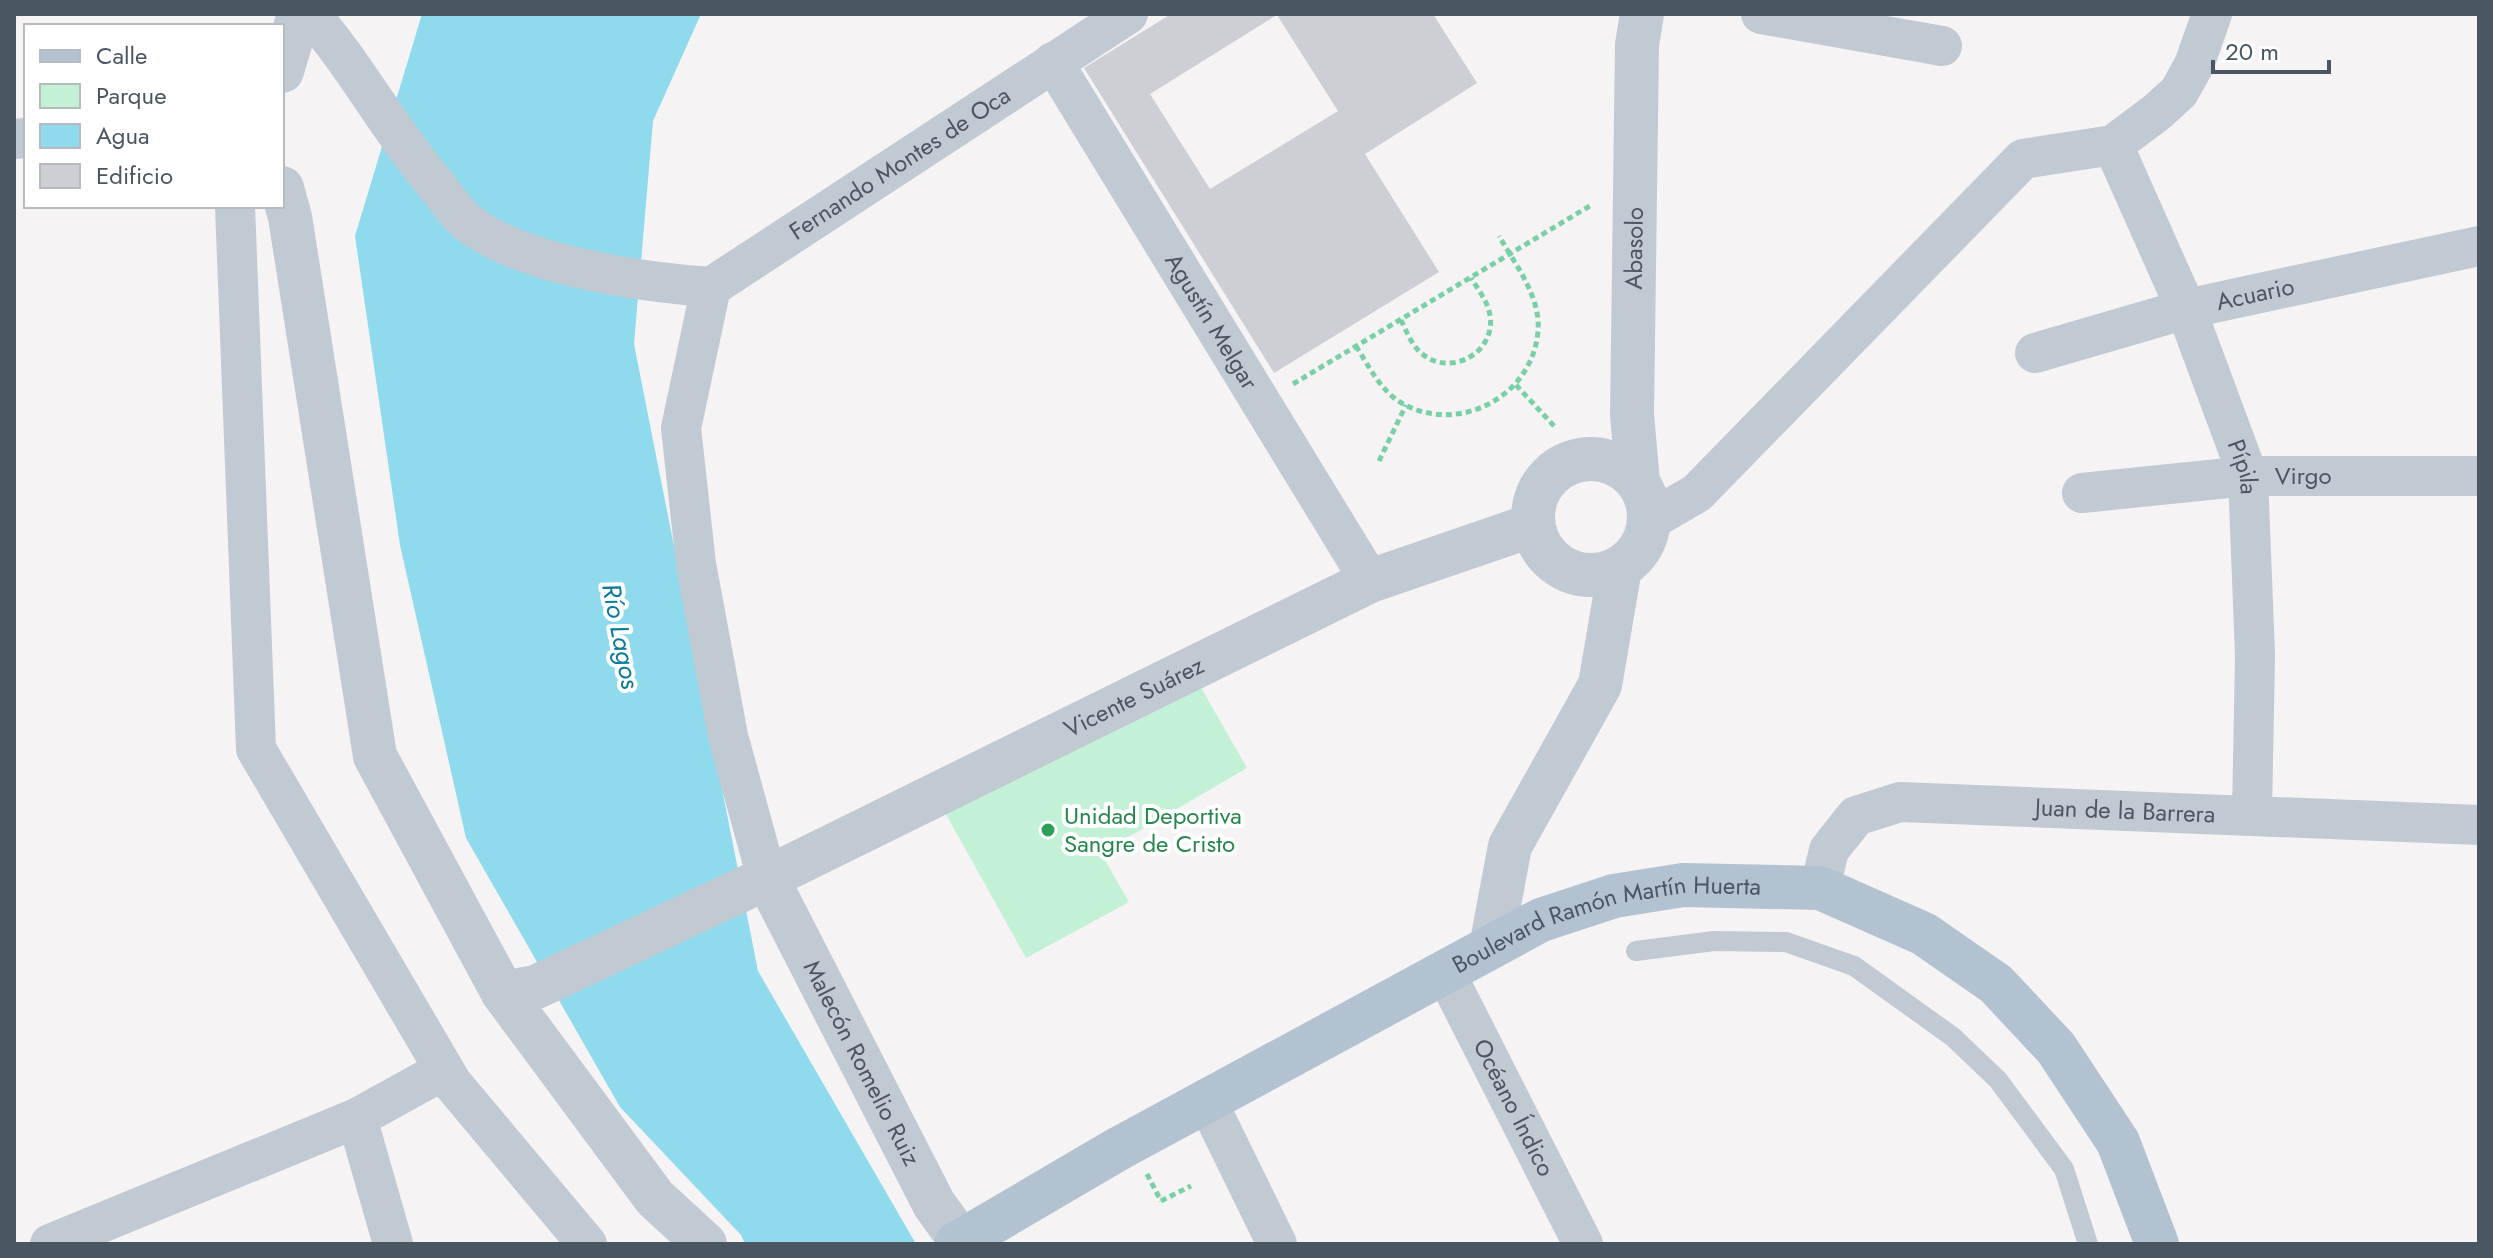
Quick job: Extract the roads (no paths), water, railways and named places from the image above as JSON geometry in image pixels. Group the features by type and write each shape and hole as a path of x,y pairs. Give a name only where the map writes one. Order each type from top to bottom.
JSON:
{"main road":[{"name":"Boulevard Ramón Martín Huerta","path":"956,1244 1206,1099 1541,920 1614,896 1683,885 1820,888 1924,934 1996,984 2056,1048 2118,1142 2157,1244"}],"street":[{"path":"284,64 299,14"},
{"path":"310,14 340,47 380,113 467,222 529,255 664,283 711,287 681,428 696,564 756,884"},
{"name":"Fernando Montes de Oca","path":"711,287 1128,14"},
{"name":"Abasolo","path":"1642,14 1637,45 1632,415 1643,502"},
{"path":"1761,14 1942,46"},
{"path":"1643,502 1697,493 2023,159 2113,145 2179,92 2194,65 2212,14"},
{"name":"Agustín Melgar","path":"1053,62 1370,581"},
{"name":"Pípila","path":"2113,145 2186,309 2248,476 2255,655 2252,814"},
{"path":"284,195 290,217 375,756 520,990 655,1198 705,1244"},
{"path":"235,208 256,749 444,1070 587,1244"},
{"name":"Acuario","path":"2035,353 2186,309 2479,246"},
{"path":"1586,459 1606,461 1624,469 1643,502 1645,538 1635,555 1620,568 1593,575 1565,569 1550,558 1539,543 1533,525 1533,506 1540,488 1568,463 1586,459"},
{"name":"Virgo","path":"2082,493 2248,476 2479,476"},
{"name":"Vicente Suárez","path":"520,990 756,884 1370,581 1533,525"},
{"path":"1491,947 1510,846 1600,685 1620,568"},
{"name":"Juan de la Barrera","path":"1820,888 1829,850 1856,816 1900,802 2479,825"},
{"name":"Malecón Romelio Ruiz","path":"756,884 934,1204 963,1244"},
{"name":"Océano Índico","path":"1445,972 1583,1244"},
{"path":"50,1244 357,1118 444,1070"},
{"path":"1206,1099 1277,1244"},
{"path":"357,1118 393,1244"}],"lane":[{"path":"1636,951 1714,941 1786,942 1854,966 1953,1037 1998,1080 2064,1169 2088,1244"}],"water":[{"name":"Río Lagos","path":"422,14 701,14 653,121 634,344 758,971 916,1244 745,1244 741,1235 620,1107 466,838 400,545 355,236"}],"place":[{"name":"Unidad Deportiva Sangre de Cristo","path":"1048,830"}]}
